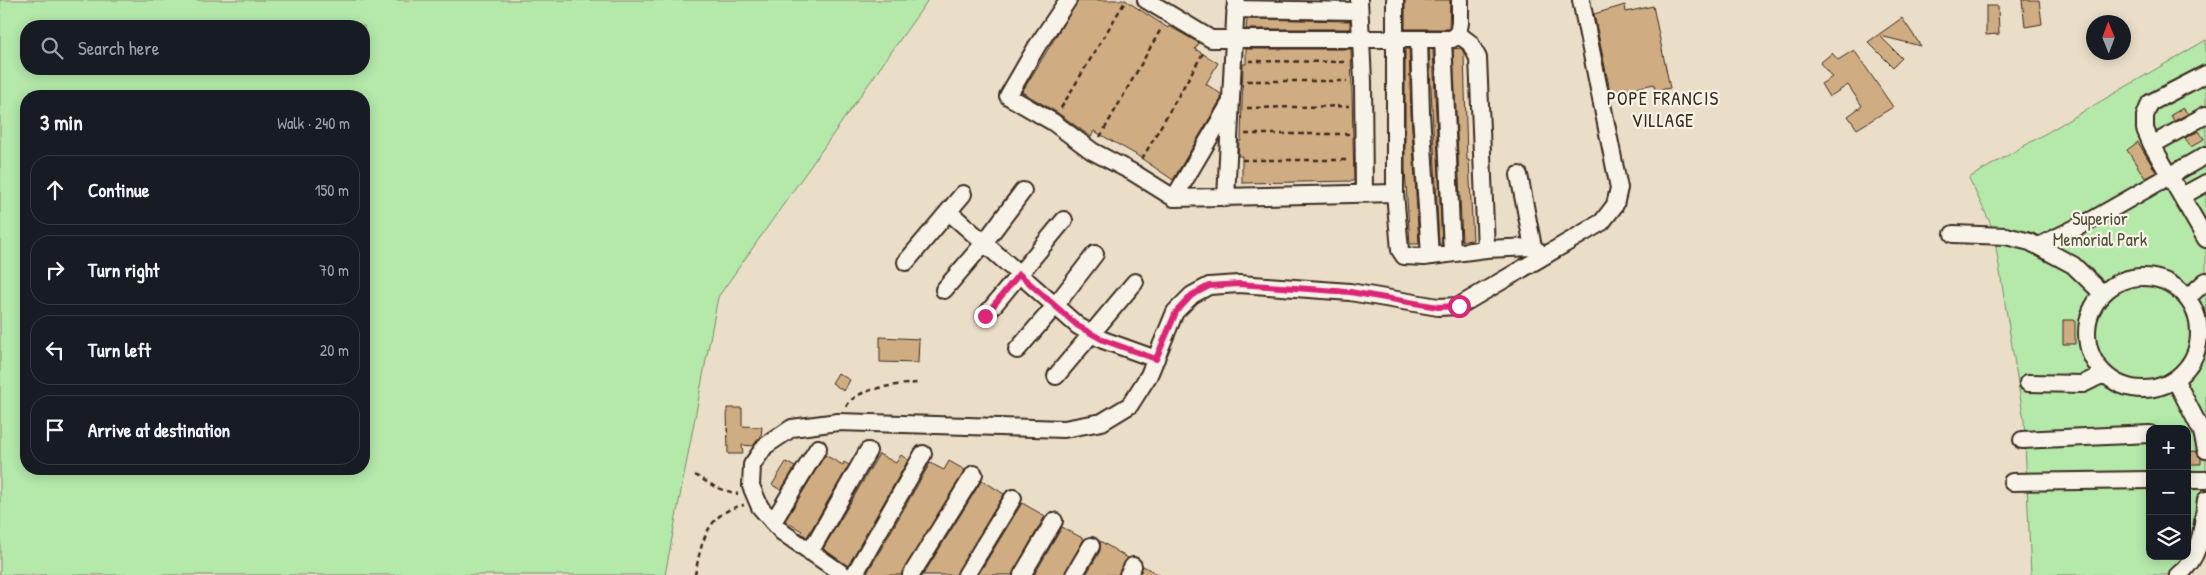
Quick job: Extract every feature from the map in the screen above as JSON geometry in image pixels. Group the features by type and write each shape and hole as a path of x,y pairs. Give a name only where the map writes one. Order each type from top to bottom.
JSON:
{"street":[{"path":"1068,0 1037,46 1008,96 1053,122 1092,152 1134,173 1174,198 1395,193"},
{"path":"1146,0 1211,39 1361,37 1394,40 1450,37 1470,42 1478,58 1486,248"},
{"path":"1395,0 1395,193 1400,250 1404,256 1430,256 1486,248 1539,251"},
{"path":"1452,253 1450,37 1460,23 1460,0"},
{"path":"844,575 782,532 757,500 751,486 752,464 765,446 792,428 838,422 1064,428 1102,422 1130,405 1149,376 1176,312 1192,295 1209,286 1239,284 1350,292 1438,307 1459,306 1539,251 1602,222 1615,205 1619,188 1581,0"},
{"path":"1226,198 1236,4 1359,6 1363,81 1364,193"},
{"path":"1419,39 1421,113 1430,256"},
{"path":"2206,74 2150,104 2145,116 2145,129 2152,145 2206,239"},
{"path":"1174,198 1231,105"},
{"path":"2152,145 2206,115"},
{"path":"2038,246 2094,219 2206,154"},
{"path":"1520,175 1539,251"},
{"path":"2182,196 2206,183"},
{"path":"944,290 984,243 1024,191"},
{"path":"906,262 963,194"},
{"path":"949,212 1078,326 1092,334 1156,359"},
{"path":"985,316 1064,220"},
{"path":"1953,234 2006,236 2038,246 2073,265 2102,293"},
{"path":"1017,350 1055,306 1095,254"},
{"path":"2136,277 2155,278 2173,285 2187,298 2196,314 2199,332 2197,350 2188,366 2175,379 2161,386 2146,389 2130,388 2116,383 2104,374 2090,356 2085,334 2089,312 2102,293 2117,282 2136,277"},
{"path":"2187,298 2206,281"},
{"path":"1056,376 1134,282"},
{"path":"2028,384 2083,384 2104,374"},
{"path":"2175,379 2195,432 2206,450"},
{"path":"2022,440 2146,434"},
{"path":"773,522 818,448"},
{"path":"810,552 868,451"},
{"path":"854,575 923,454"},
{"path":"911,575 974,474"},
{"path":"2012,482 2146,480"},
{"path":"2191,480 2206,480"},
{"path":"966,575 1013,498"},
{"path":"2178,575 2195,558 2200,542 2206,500"},
{"path":"1022,575 1054,522"},
{"path":"1074,575 1090,546"}],"path":[{"path":"1053,122 1126,0"},
{"path":"1092,152 1169,15"},
{"path":"1134,173 1211,39"},
{"path":"1232,61 1362,62"},
{"path":"1232,81 1363,81"},
{"path":"1231,105 1363,106"},
{"path":"1230,135 1363,134"},
{"path":"1228,160 1363,160"},
{"path":"838,422 849,402 861,394 884,387 917,383"},
{"path":"695,475 717,488 757,500"},
{"path":"695,575 705,534 714,520 725,510 757,500"}],"green space":[{"path":"0,0 928,0 718,297 665,575 0,575"},
{"name":"Superior Memorial Park","path":"2206,40 2206,527 2191,551 2191,425 2146,425 2146,560 2185,560 2179,570 2167,575 2031,575 2024,420 1993,229 1969,178"}],"building":[{"path":"1078,0 1125,0 1168,28 1169,26 1199,43 1195,49 1218,63 1206,84 1221,94 1221,99 1173,180 1135,154 1094,131 1091,137 1058,113 1022,92"},
{"path":"1405,0 1450,0 1449,29 1405,29"},
{"path":"2022,0 2039,0 2042,24 2025,27"},
{"path":"1625,5 1626,12 1653,6 1670,88 1655,91 1654,84 1622,91 1623,93 1611,96 1594,14"},
{"path":"1986,6 1998,6 1999,34 1986,35"},
{"path":"1902,18 1921,46 1880,36 1902,58 1893,67 1868,42"},
{"path":"1247,19 1350,21 1350,29 1246,29"},
{"path":"1461,48 1464,53 1467,160 1469,160 1473,240 1462,241 1453,49"},
{"path":"1246,49 1351,49 1354,181 1242,183 1242,156 1238,156 1239,141 1241,141 1243,64 1246,64"},
{"path":"1405,49 1409,49 1419,244 1410,244 1405,169"},
{"path":"1429,49 1433,49 1442,244 1439,244"},
{"path":"1854,50 1893,107 1857,129 1848,116 1862,106 1848,85 1829,97 1821,84 1832,77 1820,63 1832,53 1838,60"},
{"path":"2183,108 2188,114 2174,121 2171,115"},
{"path":"2199,131 2204,139 2191,147 2185,138"},
{"path":"2138,142 2156,172 2145,178 2127,150"},
{"path":"2063,320 2075,320 2075,344 2063,344"},
{"path":"880,337 919,339 918,363 880,362"},
{"path":"838,373 850,380 844,391 832,383"},
{"path":"727,408 742,408 742,426 762,427 761,437 753,446 742,445 743,454 728,454"},
{"path":"2196,451 2201,458 2201,464 2191,464 2191,452"},
{"path":"879,454 896,463 901,455 908,460 848,566 823,549"},
{"path":"825,455 843,465 844,462 849,465 807,537 800,533 802,531 785,521"},
{"path":"949,461 965,470 901,575 866,575 930,463 944,470"},
{"path":"786,462 795,467 781,490 772,485"},
{"path":"982,480 1004,494 956,575 923,575"},
{"path":"1022,503 1045,516 1012,575 978,575"},
{"path":"1062,527 1084,539 1064,575 1034,575"},
{"path":"1100,541 1128,558 1118,575 1086,575 1100,551"},
{"path":"1143,566 1160,575 1139,575"}],"district":[{"name":"POPE FRANCIS VILLAGE","path":"1663,109"}],"route":[{"path":"985,316 1019,274 1078,326 1103,340 1156,359 1176,312 1192,295 1209,286 1239,284 1350,292 1438,307 1459,306"}]}
